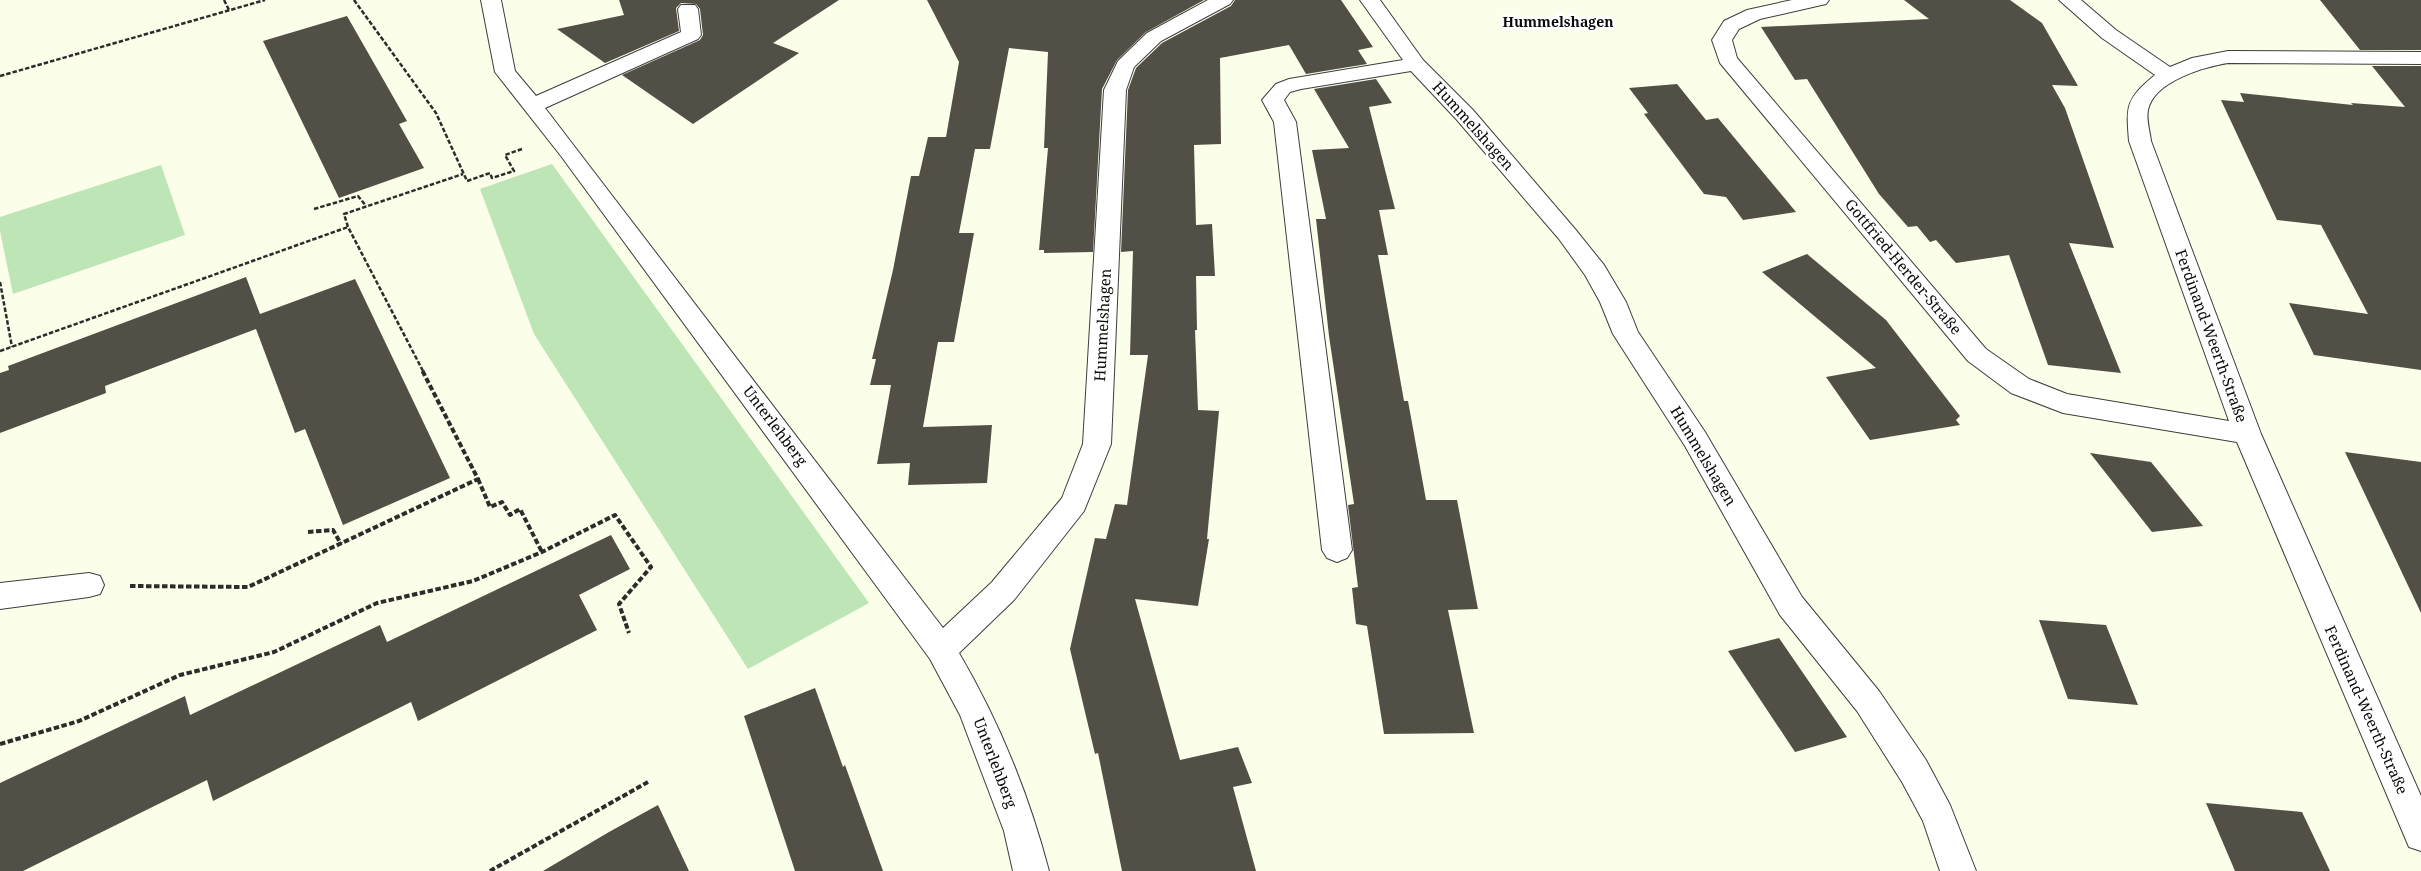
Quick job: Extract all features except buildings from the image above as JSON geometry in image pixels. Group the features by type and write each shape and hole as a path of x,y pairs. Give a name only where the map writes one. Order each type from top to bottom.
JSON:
{"street":[{"name":"Unterlehberg","path":"491,0 505,72 568,150 876,559 941,650 975,710 1021,831 1031,871"},
{"name":"Hummelshagen","path":"941,650 1003,592 1074,504 1097,444 1115,90 1125,64 1154,36 1223,0"},
{"name":"Hummelshagen","path":"1370,0 1416,64 1471,123 1567,234 1595,271 1613,302 1626,334 1695,439 1792,606 1868,701 1914,771 1938,816 1958,871"},
{"name":"Gottfried-Herder-Straße","path":"1819,0 1754,14 1731,25 1722,40 1727,59 1977,355 2020,386 2063,403 2247,434"},
{"path":"2069,0 2110,34 2168,75"},
{"path":"533,105 692,35 688,9"},
{"name":"Ferdinand-Weerth-Straße","path":"2421,58 2228,57 2199,62 2168,75 2148,92 2137,110 2140,141 2247,434 2421,835"},
{"path":"1336,550 1285,122 1273,100 1283,88 1296,83 1416,64"},
{"path":"0,596 89,585"}],"path":[{"path":"224,0 228,10"},
{"path":"0,76 265,0"},
{"path":"354,0 436,113 467,181 490,173 492,178 514,171 505,155 525,148"},
{"path":"463,174 344,214 348,227 478,479 490,507 502,502 510,515 520,509 542,552"},
{"path":"314,209 358,196 366,206"},
{"path":"0,352 348,227"},
{"path":"0,282 12,347"},
{"path":"89,585 248,587 478,479"},
{"path":"0,744 79,721 180,675 274,652 377,603 473,581 542,552 615,515 651,567 619,604 629,633"},
{"path":"308,532 333,530 341,544"},
{"path":"490,871 648,782"}],"green space":[{"path":"552,164 869,603 748,669 534,334 480,189"},
{"path":"161,165 185,235 13,294 0,231 0,217"}],"district":[{"name":"Hummelshagen","path":"1558,22"}]}
